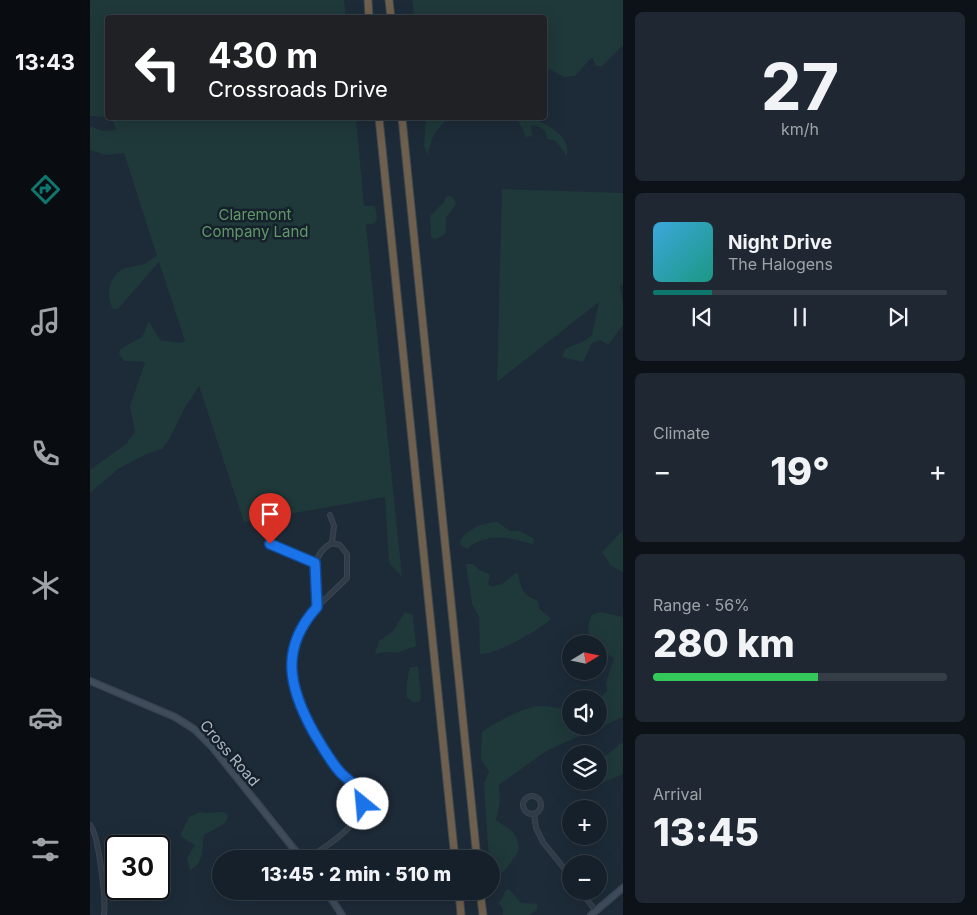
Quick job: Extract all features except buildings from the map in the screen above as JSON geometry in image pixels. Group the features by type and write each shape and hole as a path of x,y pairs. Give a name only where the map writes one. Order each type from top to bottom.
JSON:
{"highway":[{"path":"368,0 369,15"},
{"path":"389,0 391,15"},
{"path":"380,120 454,850"},
{"path":"402,120 476,850"},
{"path":"459,900 461,915"},
{"path":"481,900 483,915"}],"street":[{"path":"330,515 334,526 332,543"},
{"path":"317,607 315,563 324,547 332,543 340,545 347,554 347,578 308,617 294,652 291,674 304,715 340,772 359,789 364,801 362,808 346,831 320,850"},
{"path":"270,544 315,563"},
{"name":"Cross Road","path":"90,681 176,717 194,729 213,748 295,850"},
{"path":"530,796 537,797 541,803 540,810 534,814 527,813 523,807 524,800 530,796"},
{"path":"534,814 542,842 562,866"},
{"path":"90,825 94,829 98,844 105,896 104,915"},
{"path":"591,915 623,887"},
{"path":"332,900 342,915"},
{"path":"587,900 596,911"}],"green space":[{"path":"90,0 344,0 346,15 105,15 105,117 90,116"},
{"path":"412,0 623,0 623,45 602,66 596,66 592,57 575,76 564,77 547,68 547,15 414,15"},
{"name":"Claremont Company Land","path":"113,120 356,120 364,206 375,206 377,218 375,223 366,225 402,577 389,563 385,497 244,522 199,386 162,449 146,454 118,469 90,493 90,470 126,444 135,432 130,406 145,363 141,361 124,361 119,354 120,349 142,337 149,321 160,340 180,343 185,341 159,262 118,309 113,309 109,299 113,278 121,270 144,264 157,256 124,153 106,155 90,150 90,126 103,131 116,130"},
{"path":"426,120 446,120 434,134 427,155 424,145"},
{"path":"518,120 533,120 551,127 564,140 567,147 567,156 555,140 547,139 546,132 536,125 531,126 532,136 526,137"},
{"path":"502,189 623,193 623,284 620,286 623,304 623,325 608,345 600,340 592,343 583,362 562,357 565,349 584,341 592,335 599,302 497,382"},
{"path":"447,196 453,197 456,204 446,218 446,232 441,237 434,239 431,236 430,216 444,202"},
{"path":"498,522 510,531 520,531 533,538 534,545 508,538 491,538 483,540 467,549 461,545 460,541 471,530 487,523"},
{"path":"623,530 623,572 611,566 602,552"},
{"path":"466,564 473,564 479,570 490,574 488,584 492,587 502,584 517,572 522,589 526,595 538,601 540,609 551,619 527,635 496,651 480,654 479,617 472,604"},
{"path":"405,612 413,615 416,646 397,653 385,652 375,654 379,641 393,631"},
{"path":"600,612 623,617 623,717 607,724 606,683 614,658 608,655 608,635 588,635 588,625 592,615"},
{"path":"418,666 421,698 419,702 413,702 407,698 406,692 410,668"},
{"path":"544,706 561,708 562,735 582,735 546,751 499,785 500,802 496,820 515,834 519,850 505,871 500,873 500,850 488,850 484,783 489,772 481,759 482,732 512,715 530,708"},
{"path":"623,742 623,774 607,781 607,755"},
{"path":"200,812 224,813 227,814 228,818 224,824 204,835 200,859 195,867 190,870 187,858 195,845 180,836 189,817"},
{"path":"509,889 521,903 537,904 537,910 529,915 503,915 503,909 498,902 502,899 505,891"}],"route":[{"path":"270,544 315,563 314,579 317,607 303,626 291,660 293,685 299,704 316,737 340,772 359,789 363,796 363,804"}]}
